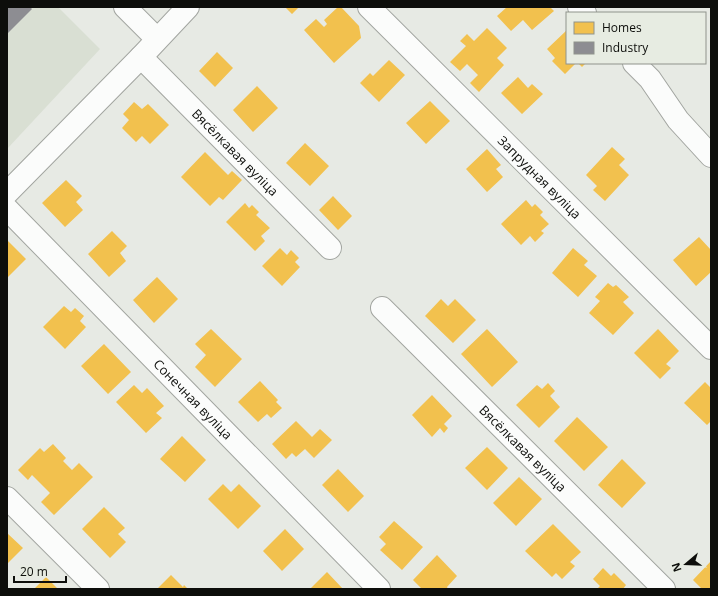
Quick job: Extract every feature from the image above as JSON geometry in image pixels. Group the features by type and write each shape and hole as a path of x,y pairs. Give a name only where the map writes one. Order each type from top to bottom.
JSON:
{"street":[{"path":"125,7 157,39"},
{"path":"7,193 188,7"},
{"name":"Запрудная вуліца","path":"369,7 711,348"},
{"name":"Вясёлкавая вуліца","path":"141,57 330,248"},
{"path":"635,64 650,79 678,120 711,156"},
{"name":"Сонечная вуліца","path":"7,209 379,589"},
{"name":"Вясёлкавая вуліца","path":"382,308 664,589"},
{"path":"7,498 98,589"}],"shaded area":[{"path":"7,7 58,7 100,49 7,149"}],"building: Homes":[{"path":"285,7 299,7 292,14"},
{"path":"338,7 341,7 359,26 361,38 334,63 304,30 316,19 324,27 327,24 324,20"},
{"path":"507,7 550,7 554,11 532,30 523,20 511,31 497,16"},
{"path":"487,28 507,48 497,58 504,65 479,92 470,83 478,75 467,64 460,71 450,62 466,46 460,41 467,34 474,41"},
{"path":"566,31 566,64 575,64 565,74 552,61 555,58 547,49"},
{"path":"217,52 233,68 215,87 199,71"},
{"path":"389,60 405,75 379,102 360,83 370,73 373,76"},
{"path":"518,77 528,88 532,84 543,94 522,114 501,93"},
{"path":"257,86 278,108 253,132 233,110"},
{"path":"430,101 450,121 426,144 406,123"},
{"path":"134,102 142,109 148,104 169,125 150,144 142,136 136,142 122,128 129,120 123,114"},
{"path":"305,143 329,166 310,186 286,163"},
{"path":"612,147 625,159 619,165 629,175 605,201 593,190 597,186 586,175"},
{"path":"487,149 501,165 496,169 503,177 487,192 466,169"},
{"path":"205,152 228,175 232,171 242,180 223,200 219,197 210,206 181,177"},
{"path":"66,180 82,196 76,202 83,210 65,227 42,203"},
{"path":"333,196 352,216 338,230 319,210"},
{"path":"526,200 532,207 535,204 543,212 540,215 549,224 541,231 544,233 535,242 530,236 521,245 501,224"},
{"path":"245,203 249,208 252,205 259,212 256,215 270,228 261,236 265,241 255,251 226,222"},
{"path":"112,231 127,246 120,253 126,261 109,277 88,254"},
{"path":"699,237 711,250 711,272 696,286 673,260"},
{"path":"7,240 26,259 7,278"},
{"path":"280,248 287,255 291,250 299,258 295,262 300,267 282,286 262,266"},
{"path":"573,248 588,261 584,265 597,276 578,297 552,273"},
{"path":"157,277 178,299 154,323 133,300"},
{"path":"608,283 613,287 616,285 629,297 623,302 634,313 613,335 589,313 600,301 595,297"},
{"path":"441,299 448,306 455,299 476,320 453,343 425,316"},
{"path":"64,306 71,312 75,308 84,316 80,321 86,327 65,349 43,327"},
{"path":"211,329 242,359 215,387 195,367 206,355 195,344"},
{"path":"487,329 518,362 492,387 461,354"},
{"path":"658,329 679,351 666,364 671,368 660,379 634,353"},
{"path":"104,344 131,372 108,394 81,366"},
{"path":"260,381 278,400 276,402 282,408 271,418 267,414 258,422 238,402"},
{"path":"705,382 711,388 711,421 707,425 684,403"},
{"path":"548,383 555,391 550,396 560,407 539,428 516,405 537,385 542,389"},
{"path":"134,385 142,393 147,388 164,406 156,413 162,418 146,433 116,402"},
{"path":"432,395 452,416 444,424 448,428 444,433 440,428 432,437 412,415"},
{"path":"577,417 608,447 584,471 554,441"},
{"path":"296,421 312,437 320,429 332,440 314,458 305,449 296,457 292,453 286,459 272,444"},
{"path":"182,436 206,460 185,482 160,459"},
{"path":"53,444 66,458 63,461 72,470 79,463 93,477 54,515 41,502 50,493 32,475 28,480 18,470 40,448 44,452"},
{"path":"487,447 508,468 487,490 465,468"},
{"path":"622,459 646,483 622,508 598,485"},
{"path":"338,469 364,496 348,512 322,485"},
{"path":"519,477 542,499 516,526 493,503"},
{"path":"223,484 231,492 239,484 261,506 238,529 208,499"},
{"path":"104,507 125,528 118,534 126,542 110,558 82,529"},
{"path":"394,521 423,547 402,570 380,550 386,544 379,537"},
{"path":"553,524 581,552 570,562 575,566 562,579 556,573 552,577 525,551"},
{"path":"285,529 304,549 282,571 263,551"},
{"path":"7,533 23,548 7,564"},
{"path":"437,555 457,576 447,587 448,589 422,589 413,580"},
{"path":"711,561 711,589 702,589 693,580"},
{"path":"603,568 611,576 614,573 626,585 623,589 597,589 600,586 593,579"},
{"path":"327,572 343,589 310,589"},
{"path":"171,575 183,587 184,585 188,589 157,589"},
{"path":"46,577 58,589 34,589"}],"building: Industry":[{"path":"7,7 30,7 32,9 7,34"}]}
